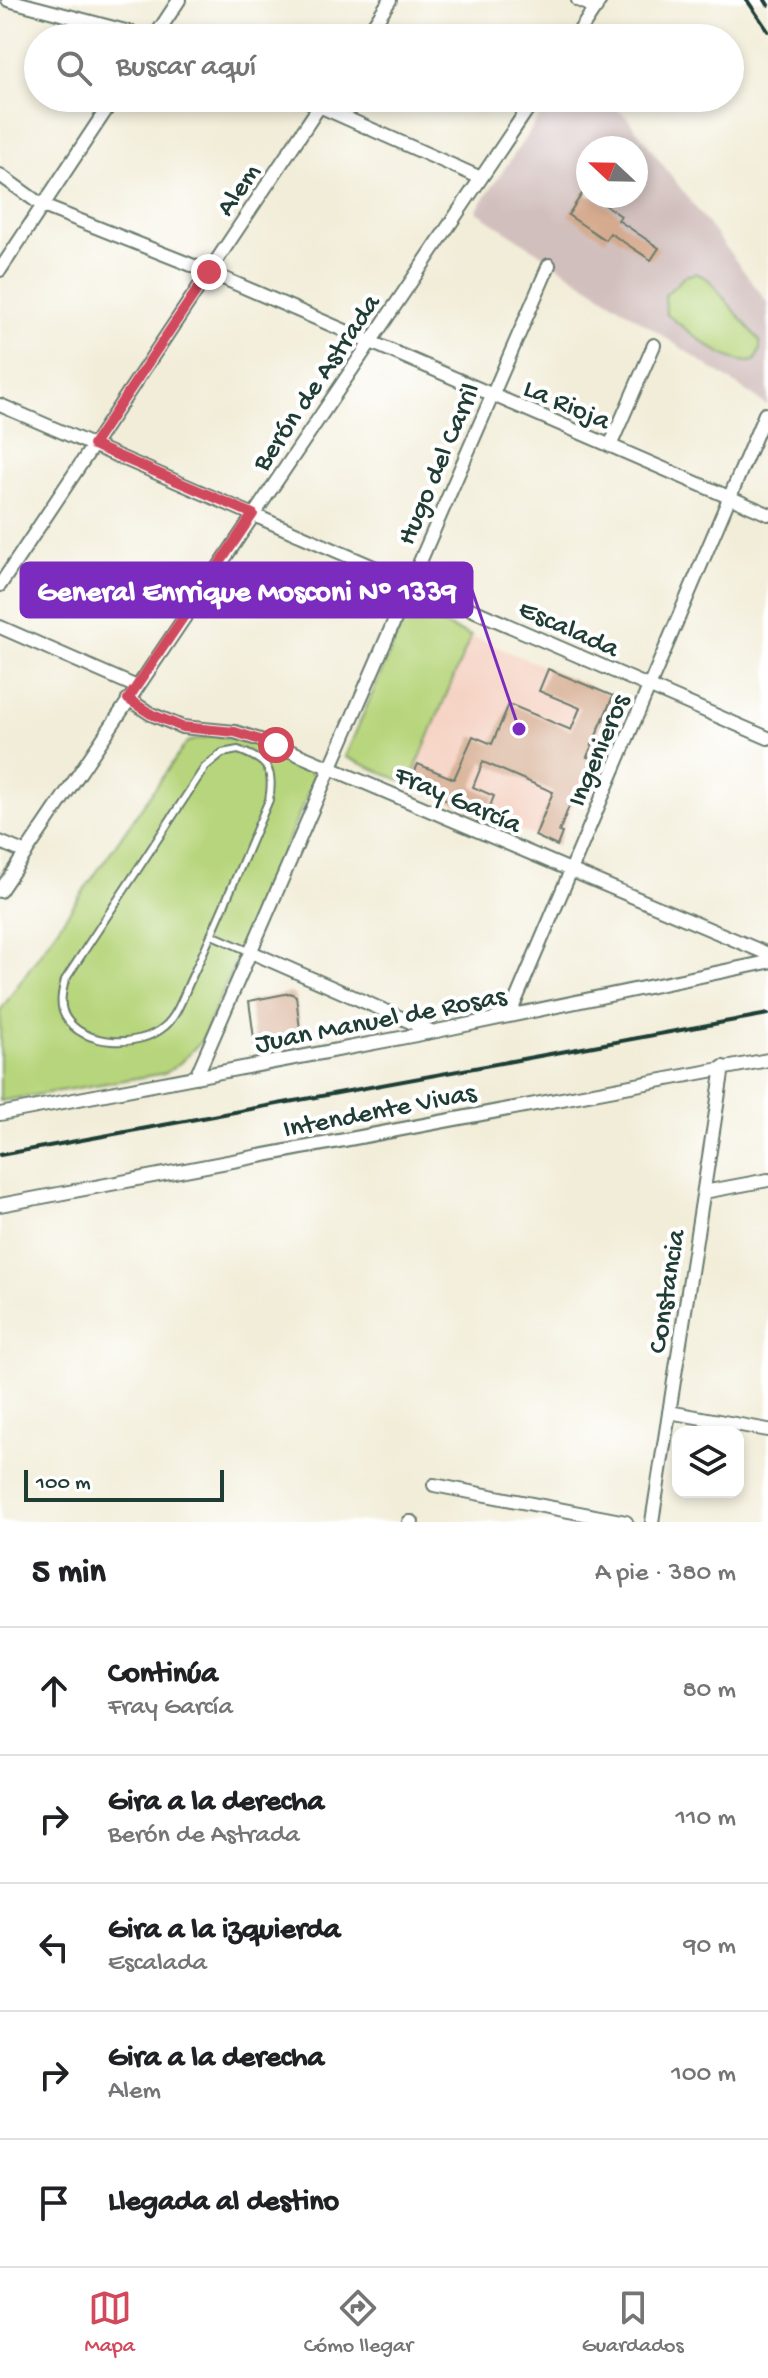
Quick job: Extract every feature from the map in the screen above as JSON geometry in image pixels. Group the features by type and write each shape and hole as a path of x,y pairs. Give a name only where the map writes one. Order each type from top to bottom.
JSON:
{"street":[{"path":"8,0 100,24"},
{"path":"163,24 179,0"},
{"path":"374,24 390,0"},
{"path":"578,0 598,4 584,24"},
{"path":"0,270 105,112"},
{"name":"Alem","path":"0,585 315,112"},
{"path":"343,112 481,178"},
{"name":"Berón de Astrada","path":"0,891 526,112"},
{"name":"La Rioja","path":"0,175 43,206 209,272 768,514"},
{"name":"Hugo del Carril","path":"196,1077 549,265"},
{"path":"610,446 654,345"},
{"name":"Escalada","path":"0,405 768,738"},
{"name":"Ingenieros","path":"509,1016 765,414"},
{"path":"0,627 137,687"},
{"name":"Fray García","path":"128,699 151,714 182,727 235,732 276,745 768,954"},
{"path":"0,842 26,853"},
{"path":"251,952 432,1032"},
{"name":"Juan Manuel de Rosas","path":"0,1114 432,1032 768,962"},
{"name":"Intendente Vivas","path":"0,1205 768,1060"},
{"name":"Constancia","path":"652,1522 723,1067"},
{"path":"704,1192 768,1180"},
{"path":"669,1412 768,1430"},
{"path":"434,1485 626,1522"}],"lane":[{"path":"238,750 255,756 268,767 272,784 269,800 212,935 177,1009 166,1026 149,1036 125,1041 100,1039 79,1030 65,1016 61,998 65,980 205,767 222,753 238,750"},
{"path":"212,935 251,952"}],"shaded area":[{"path":"543,112 621,112 641,136 576,136 576,208 648,208 648,145 768,303 768,406 476,211"},
{"path":"471,636 618,698 557,846 410,784"}],"green space":[{"path":"696,273 708,279 760,341 755,361 745,362 721,353 666,314 665,295 685,276"},
{"path":"408,610 471,636 409,784 345,757"},
{"path":"214,735 268,749 294,761 314,776 202,1040 166,1073 0,1101 0,1011 187,742"}],"building":[{"path":"576,203 576,208 609,208 621,216 618,220 659,248 651,260 610,233 605,240 568,215"},
{"path":"548,669 613,696 587,757 593,759 576,800 572,799 557,846 535,836 553,792 483,762 473,787 494,796 486,816 409,784 418,764 454,779 473,736 492,744 509,704 571,730 580,708 539,691"},
{"path":"290,993 296,996 301,1038 255,1046 249,1001"}],"railway":[{"path":"747,0 768,31"},
{"path":"765,0 768,5"},
{"path":"0,1155 768,1014"}],"place":[{"name":"General Enrrique Mosconi Nº 1339","path":"519,729"}],"route":[{"path":"209,272 93,445 253,514 128,699 151,714 182,727 235,732 276,745"}]}
